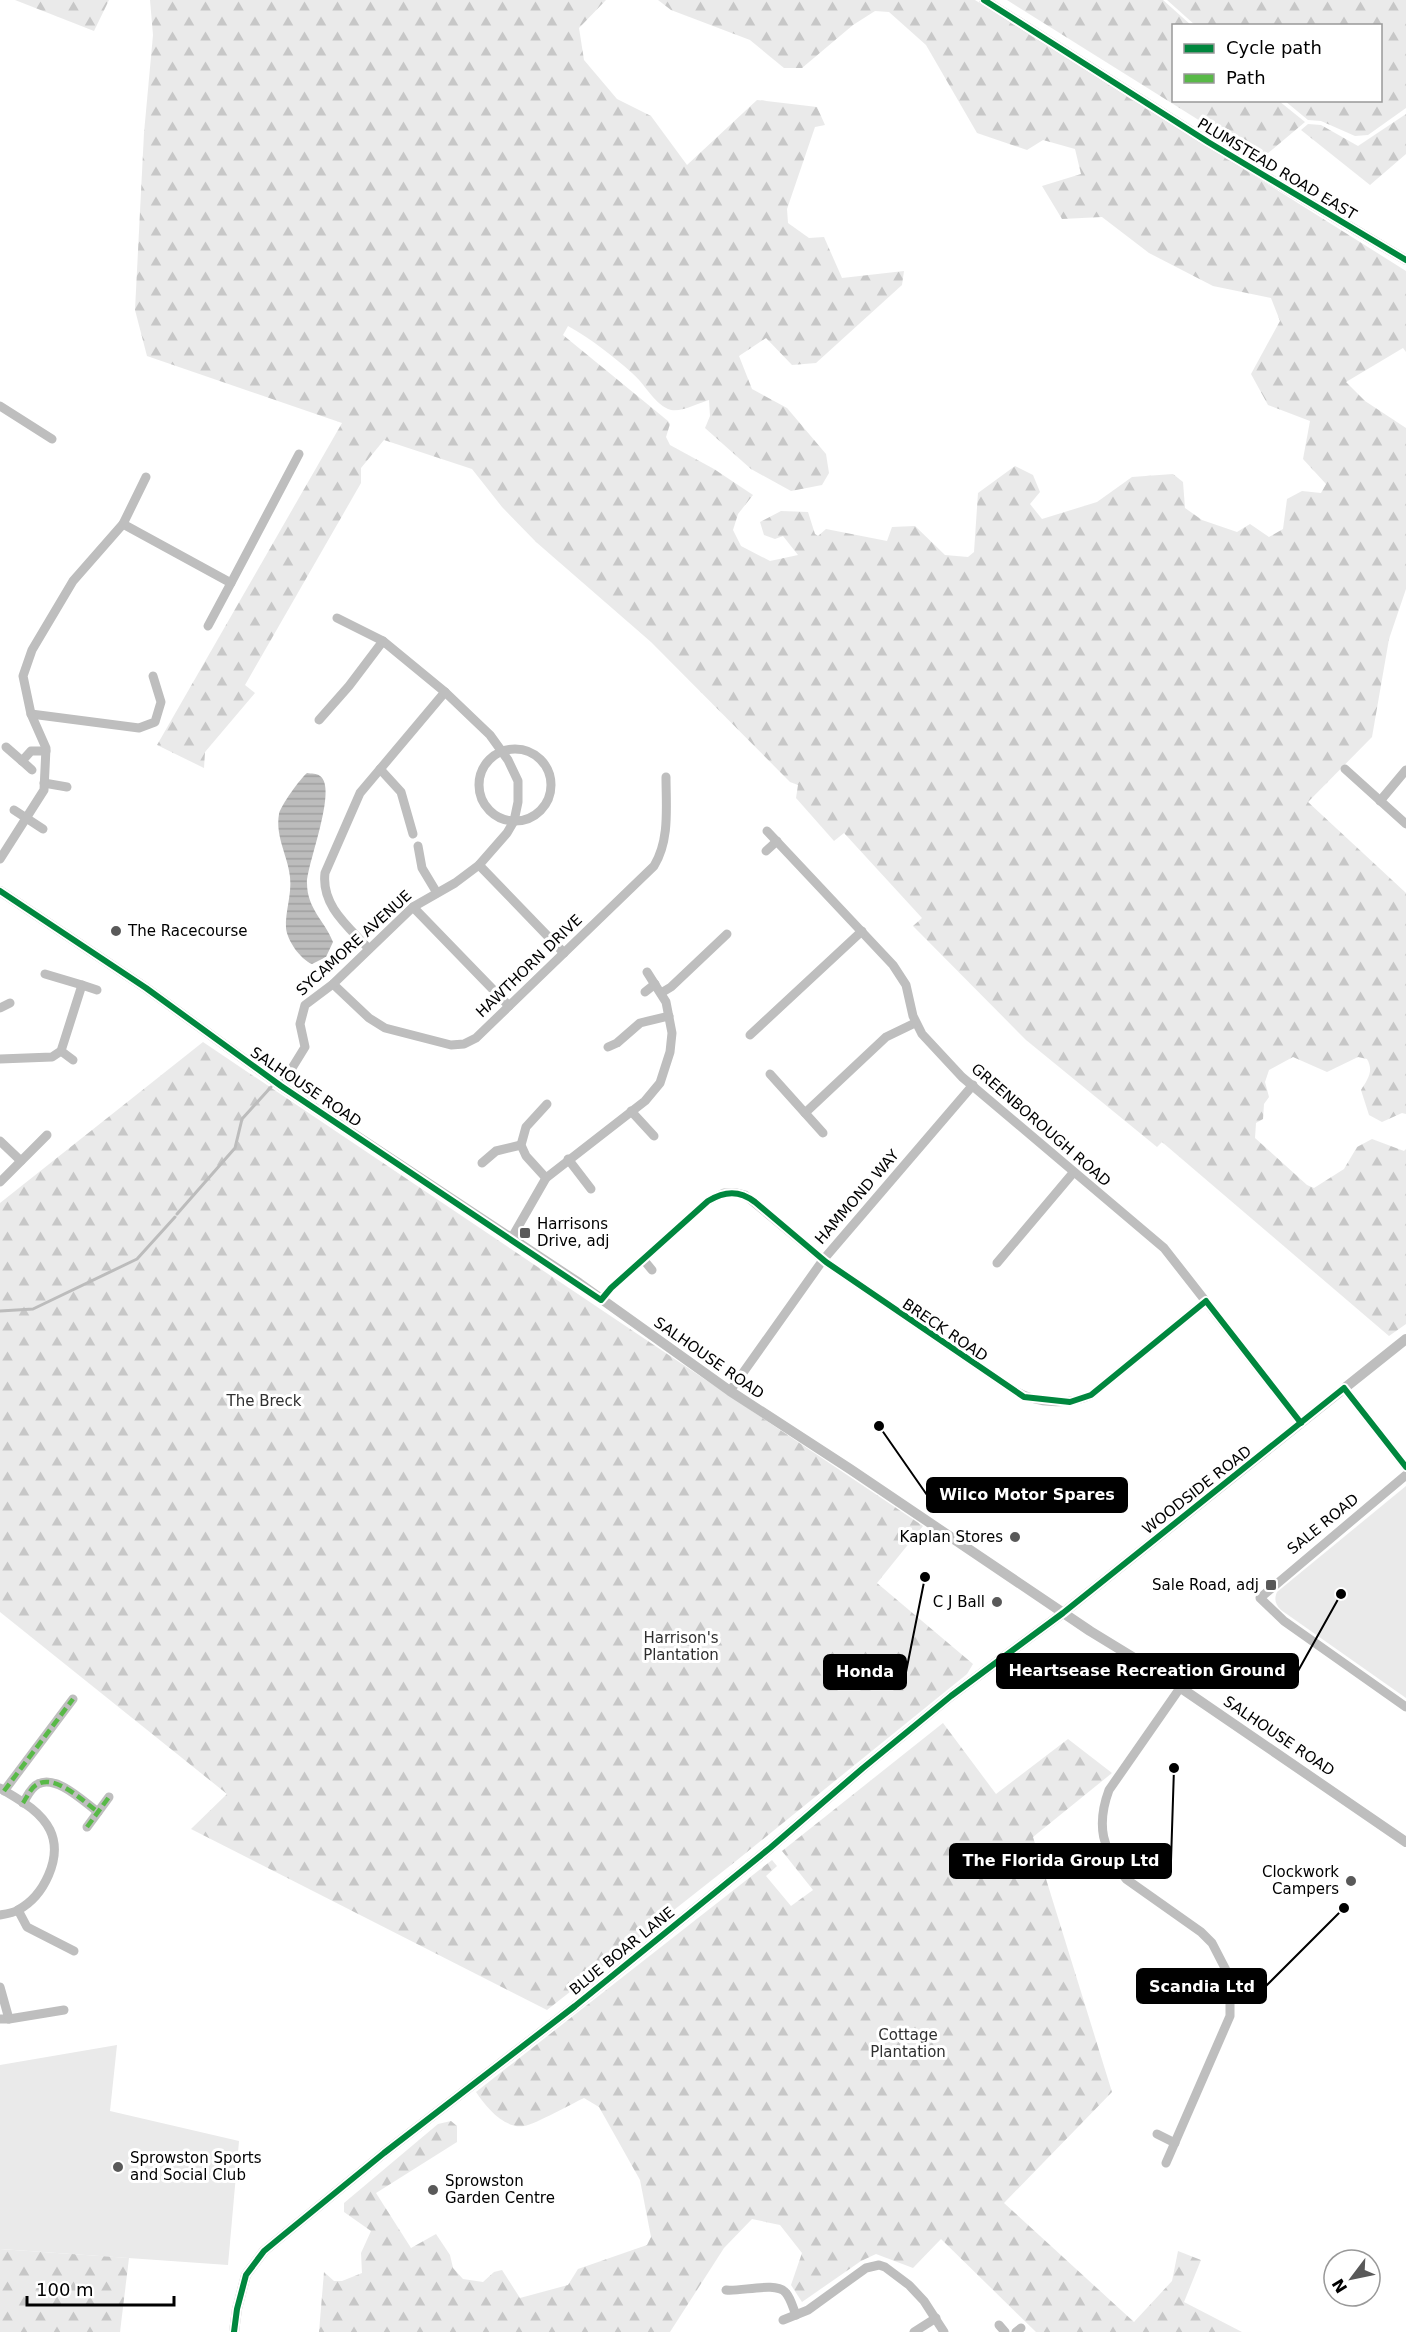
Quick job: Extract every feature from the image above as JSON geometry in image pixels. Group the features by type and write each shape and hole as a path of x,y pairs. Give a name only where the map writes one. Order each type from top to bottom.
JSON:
{"street":[{"name":"PLUMSTEAD ROAD EAST","path":"984,0 1208,142 1406,261"},
{"path":"0,406 52,439"},
{"path":"208,626 299,454"},
{"path":"0,859 44,790 46,751 31,714 23,676 32,650 73,581 123,524 146,477"},
{"path":"123,524 231,583"},
{"name":"SYCAMORE AVENUE","path":"281,1086 305,1047 300,1024 305,1005 333,984 413,907 479,866 498,846 514,821 518,802 518,781 502,751 490,735 445,692 383,641 337,618"},
{"path":"319,720 349,686 383,641"},
{"path":"31,714 139,728 155,722 161,702 153,676"},
{"path":"369,949 328,901 324,885 329,861 360,793 445,692"},
{"path":"6,747 32,770"},
{"path":"517,748 532,752 544,763 551,777 551,792 545,805 535,815 514,821 506,820 492,813 483,801 479,787 481,772 484,765 502,751 517,748"},
{"path":"22,761 31,751 46,751"},
{"path":"380,769 401,792 413,834"},
{"path":"1345,769 1406,824"},
{"path":"1380,801 1406,770"},
{"name":"HAWTHORN DRIVE","path":"333,984 377,1024 451,1045 464,1044 476,1038 648,873 658,859 664,840 666,777"},
{"path":"44,783 67,787"},
{"path":"14,810 43,829"},
{"name":"GREENBOROUGH ROAD","path":"768,831 900,975 909,996 915,1023 922,1034 962,1077 1164,1248 1301,1423"},
{"path":"766,851 777,841"},
{"name":"SYCAMORE AVENUE","path":"418,846 422,868 437,893"},
{"path":"479,866 564,953"},
{"name":"SALHOUSE ROAD","path":"0,891 136,982 281,1086 579,1283 730,1391 1063,1613 1180,1688 1406,1842"},
{"path":"413,907 509,1006"},
{"path":"750,1035 862,931"},
{"path":"661,993 671,987 727,934"},
{"path":"511,1239 546,1178 631,1111 660,1083 666,1068 672,1033 661,993 647,972"},
{"path":"45,974 97,990"},
{"path":"645,992 655,984"},
{"path":"0,1048 1,1059 52,1057 61,1051 82,985"},
{"path":"0,1008 10,1004"},
{"path":"608,1047 617,1043 640,1023 669,1016"},
{"path":"805,1113 886,1037 915,1023"},
{"path":"61,1051 73,1060"},
{"path":"770,1074 823,1133"},
{"name":"HAMMOND WAY","path":"730,1391 823,1260 973,1085"},
{"path":"546,1178 526,1156 521,1145 526,1127 547,1104"},
{"path":"631,1111 654,1136"},
{"path":"0,1182 47,1135"},
{"path":"0,1141 21,1161"},
{"path":"482,1163 496,1151 521,1145"},
{"path":"568,1159 591,1189"},
{"path":"997,1263 1073,1173"},
{"name":"BRECK ROAD","path":"643,1260 708,1201 724,1193 745,1195 823,1260 1024,1397 1070,1402 1091,1395 1206,1301"},
{"path":"631,1270 643,1260 652,1270"},
{"name":"WOODSIDE ROAD","path":"1063,1613 1406,1339"},
{"path":"1344,1388 1406,1467"},
{"name":"SALE ROAD","path":"1406,1475 1258,1599 1284,1621 1406,1707"},
{"name":"BLUE BOAR LANE","path":"234,2332 237,2309 246,2275 264,2251 384,2153 575,2006 770,1848 951,1696 1063,1613"},
{"path":"1166,2163 1230,2016 1230,1987 1227,1972 1212,1943 1201,1932 1126,1879 1108,1853 1102,1821 1109,1790 1180,1688"},
{"path":"0,1915 18,1910 29,1901 45,1881 54,1859 55,1845 50,1829 36,1812 2,1789 73,1699"},
{"path":"23,1803 35,1786 46,1781 61,1785 98,1812"},
{"path":"87,1827 109,1797"},
{"path":"18,1910 27,1927 74,1951"},
{"path":"0,1988 4,2019 64,2010"},
{"path":"1157,2134 1175,2143"},
{"path":"783,2320 808,2310 866,2268 879,2265 885,2266 909,2285 936,2318 944,2332"},
{"path":"726,2290 777,2288 787,2295 796,2315"},
{"path":"914,2332 936,2318"}],"green space":[{"path":"15,0 109,0 94,31"},
{"path":"150,0 606,0 579,28 584,60 617,99 651,116 687,165 757,100 817,107 825,125 815,127 787,209 788,223 809,238 824,237 842,278 904,271 902,285 816,363 792,365 766,338 739,356 752,389 787,408 826,454 829,473 822,485 791,491 751,469 705,428 710,416 709,400 683,409 668,409 658,402 637,377 593,342 568,326 563,335 668,421 670,424 666,437 670,445 714,469 753,495 738,514 733,530 741,546 770,561 798,555 783,536 775,539 764,535 760,522 781,511 808,512 815,534 818,536 826,529 887,541 892,527 915,526 945,555 968,557 974,552 978,493 1015,466 1033,475 1040,492 1030,504 1042,519 1097,502 1132,477 1173,474 1183,482 1185,508 1202,520 1237,532 1250,524 1269,537 1283,529 1287,499 1302,491 1321,493 1326,484 1303,459 1310,421 1268,405 1251,374 1280,321 1271,298 1213,286 1149,253 1102,217 1062,219 1042,186 1081,174 1075,149 1043,140 1027,150 977,133 926,45 889,12 875,11 853,25 802,68 784,68 750,40 671,10 658,0 975,0 1406,271 1406,352 1403,348 1346,382 1365,401 1406,428 1406,589 1389,639 1372,737 1308,802 1406,893 1406,1114 1402,1113 1382,1122 1369,1115 1361,1090 1370,1071 1367,1059 1358,1057 1327,1072 1293,1057 1269,1070 1265,1082 1269,1097 1264,1104 1263,1119 1256,1123 1255,1138 1307,1185 1314,1188 1344,1169 1357,1147 1372,1139 1404,1151 1406,1149 1406,1324 1389,1336 1162,1142 1157,1147 1026,1040 913,926 922,918 844,833 834,841 796,798 798,785 790,782 651,642 536,542 502,507 472,469 384,440 361,468 361,483 245,685 255,693 205,752 204,768 157,745 342,423 147,356 135,310 144,133 153,35"},
{"path":"1007,0 1163,0 1190,24 1172,24 1172,102 1280,102 1305,122 1261,159"},
{"path":"1167,0 1406,0 1406,108 1368,135 1355,136 1321,121 1308,120 1286,102 1382,102 1382,24 1194,24"},
{"path":"1406,114 1406,154 1370,185 1301,130 1308,124 1321,125 1358,146"},
{"path":"203,1042 923,1526 877,1583 973,1664 967,1674 547,2010 191,1829 227,1794 0,1612 0,1203"},
{"path":"1406,1486 1406,1698 1281,1610 1275,1599 1277,1592"},
{"name":"Cottage Plantation","path":"943,1723 996,1794 1068,1739 1112,1773 1033,1837 1112,2092 1004,2203 1134,2322 1172,2281 1178,2251 1201,2260 1184,2302 1242,2332 1036,2332 941,2239 913,2268 876,2254 861,2261 802,2302 791,2285 802,2253 780,2225 752,2219 724,2248 670,2332 319,2332 324,2272 334,2281 342,2281 362,2273 361,2253 371,2231 344,2212 344,2203 438,2124 451,2121 457,2126 457,2142 376,2193 411,2248 436,2234 450,2255 453,2268 463,2279 483,2282 494,2272 502,2270 520,2298 568,2285 578,2269 647,2245 651,2237 640,2180 599,2107 584,2098 537,2122 517,2126 496,2116 476,2092 772,1860 777,1866 766,1876 791,1906 813,1890 782,1851"},
{"name":"Sprowston Sports and Social Club","path":"117,2045 110,2111 239,2141 228,2265 0,2249 0,2065"},
{"path":"0,2249 129,2258 120,2332 0,2332"}],"shaded area":[{"path":"307,773 320,776 325,783 326,795 308,873 308,892 313,908 333,942 326,957 312,964 299,954 287,933 290,877 278,822 283,805"}],"waterway":[{"path":"177,1214 235,1148 242,1119 271,1087"},
{"path":"0,1311 33,1309 137,1259 175,1217"}],"marked path":[{"path":"4,1791 73,1699"},
{"path":"23,1803 36,1785 45,1782 70,1790 98,1812"},
{"path":"87,1827 109,1797"}],"cycle path":[{"path":"984,0 1208,142 1406,260"},
{"path":"0,891 146,988 281,1086 601,1300 611,1288 708,1201 720,1195 738,1194 755,1202 826,1262 1024,1397 1070,1402 1091,1395 1206,1301 1301,1423"},
{"path":"234,2332 237,2309 246,2275 264,2251 384,2153 575,2006 770,1848 951,1696 1063,1613 1344,1388 1406,1467"}],"place":[{"name":"The Racecourse","path":"116,931"},
{"name":"Harrisons Drive, adj","path":"525,1233"},
{"name":"Wilco Motor Spares","path":"879,1426"},
{"name":"Kaplan Stores","path":"1015,1537"},
{"name":"Honda","path":"925,1577"},
{"name":"Sale Road, adj","path":"1271,1585"},
{"name":"Heartsease Recreation Ground","path":"1341,1594"},
{"name":"C J Ball","path":"997,1602"},
{"name":"The Florida Group Ltd","path":"1174,1768"},
{"name":"Clockwork Campers","path":"1351,1881"},
{"name":"Scandia Ltd","path":"1344,1908"},
{"name":"Sprowston Sports and Social Club","path":"118,2167"},
{"name":"Sprowston Garden Centre","path":"433,2190"}],"park label":[{"name":"The Breck","path":"264,1401"},
{"name":"Harrison's Plantation","path":"681,1646"}]}
